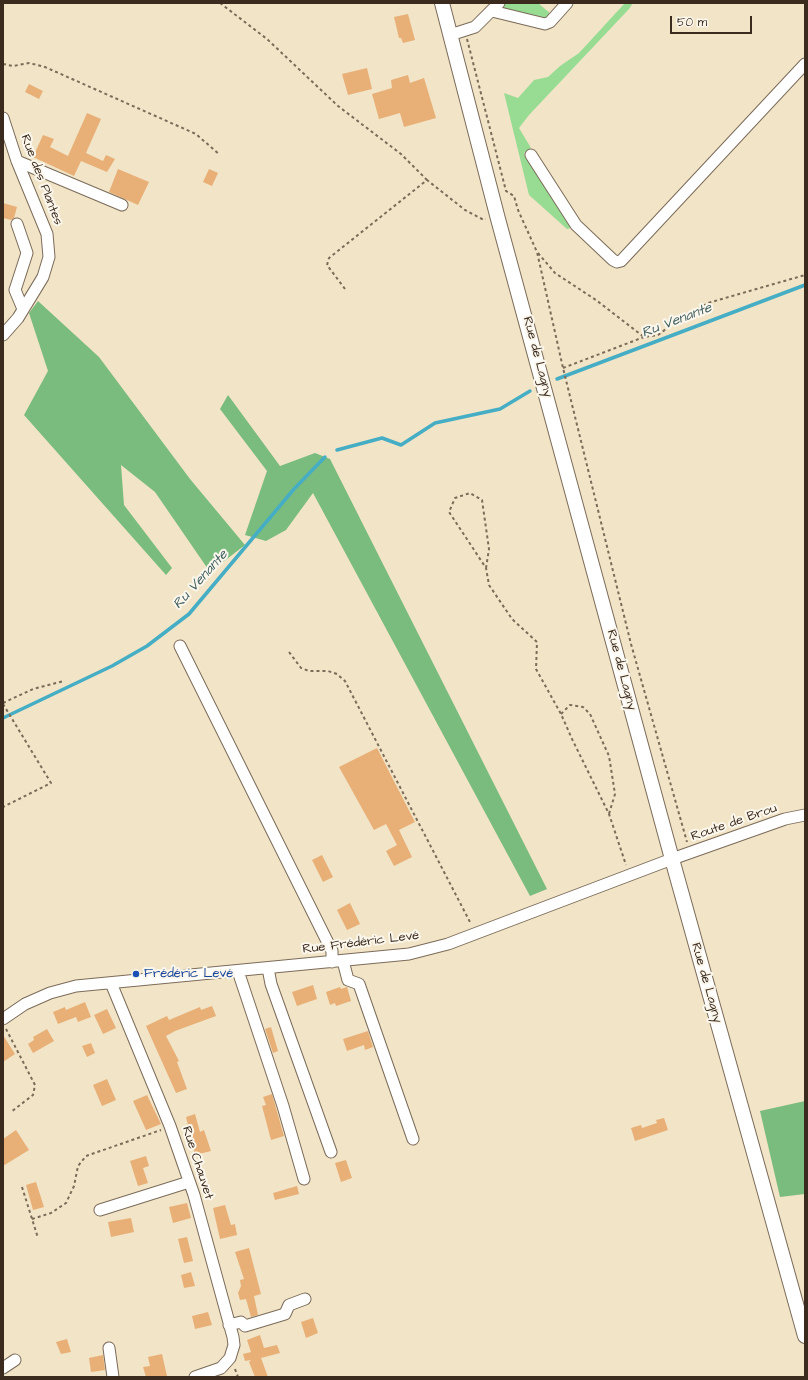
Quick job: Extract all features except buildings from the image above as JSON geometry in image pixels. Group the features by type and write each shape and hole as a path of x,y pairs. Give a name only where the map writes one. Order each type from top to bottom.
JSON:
{"main road":[{"name":"Rue de Lagny","path":"442,3 498,219 672,859 805,1336"}],"street":[{"path":"450,35 470,28 495,7 545,24 550,22 568,3"},
{"path":"531,155 576,225 613,260 617,262 621,261 805,64"},
{"name":"Rue des Plantes","path":"3,118 17,161 47,234 48,257 42,277 23,309 5,328"},
{"path":"17,161 122,205"},
{"path":"18,224 27,253 15,290 23,309"},
{"path":"180,646 332,952 332,962"},
{"name":"Route de Brou","path":"672,859 785,819 805,814"},
{"name":"Rue Frédéric Levé","path":"3,1019 25,1004 50,993 76,986 409,954 448,944 476,934 672,859"},
{"path":"343,961 348,980 359,984 413,1139"},
{"path":"268,968 271,984 331,1152"},
{"path":"238,970 283,1106 304,1180"},
{"name":"Rue Chauvet","path":"111,983 170,1126 190,1182 233,1337 234,1346 230,1358 221,1368 195,1377"},
{"path":"100,1210 190,1182"},
{"path":"229,1325 241,1322 245,1326 285,1314 289,1305 305,1299"},
{"path":"233,1337 286,1320"},
{"path":"109,1348 113,1377"},
{"path":"3,1368 15,1360"}],"path":[{"path":"220,3 267,39 338,106 401,154 427,180 465,210 482,219 498,219"},
{"path":"470,28 506,191 514,196 518,210 537,252 562,368 631,644 690,853"},
{"path":"3,64 13,66 29,63 45,67 196,134 220,155"},
{"path":"345,289 327,265 330,258 427,180"},
{"path":"537,252 555,273 596,300 644,337"},
{"path":"562,368 644,337 658,335 678,320 708,303 805,275"},
{"path":"486,568 449,512 455,498 470,493 482,500 489,549 486,568 489,585 512,620 537,642 536,669 561,714 609,814 629,875"},
{"path":"289,652 301,668 309,671 328,671 337,674 345,681 476,934"},
{"path":"3,807 51,783 3,704 33,689 64,681"},
{"path":"561,714 570,706 583,707 590,714 609,756 615,794 609,814"},
{"path":"3,1026 10,1035 35,1085 33,1095 11,1112"},
{"path":"32,1219 51,1212 66,1203 74,1186 78,1166 86,1156 147,1136 170,1126"},
{"path":"22,1187 38,1238"}],"green space":[{"path":"504,3 538,3 551,14 543,19 501,8"},
{"path":"625,3 633,3 529,115 519,128 531,148 524,153 525,156 571,228 567,229 529,195 504,93 518,98 534,80 548,77 560,66 579,53"},
{"path":"38,301 99,357 190,479 245,545 210,572 155,492 121,465 124,505 172,568 166,575 24,415 48,371 29,313"},
{"path":"228,395 280,466 315,453 330,459 547,889 530,896 313,493 286,530 266,541 245,535 267,471 220,409"},
{"path":"805,1101 805,1194 780,1197 760,1111"}],"waterway":[{"name":"Ru Venante","path":"557,379 805,285"},
{"name":"Ru Venante","path":"337,450 382,438 401,445 435,423 500,409 530,391"},
{"name":"Ru Venante","path":"3,718 112,666 147,646 189,614 294,489 325,457"}],"place":[{"name":"Frédéric Levé","path":"136,974"}]}
